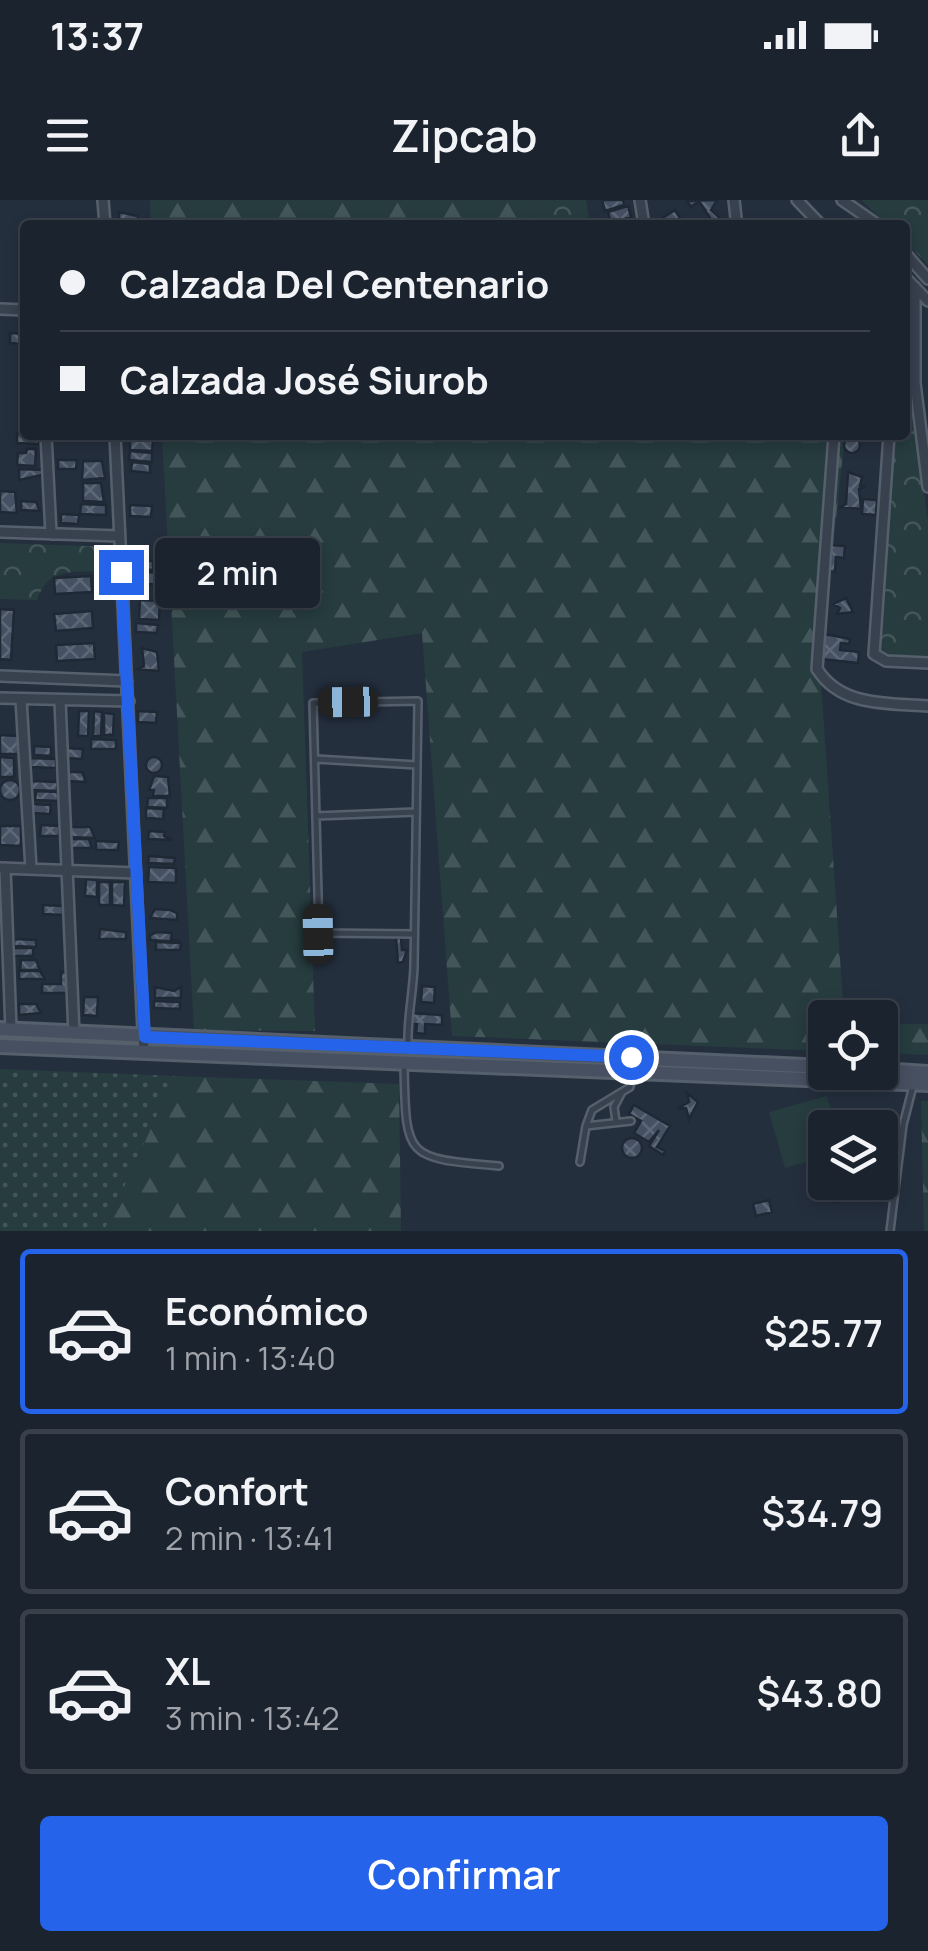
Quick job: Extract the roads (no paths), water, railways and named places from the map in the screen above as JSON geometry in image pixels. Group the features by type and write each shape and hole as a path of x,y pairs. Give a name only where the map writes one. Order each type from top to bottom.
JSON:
{"main road":[{"path":"5,1029 808,1066"},
{"path":"0,1046 404,1064 923,1079"},
{"path":"898,1074 923,1079"}],"street":[{"path":"734,200 736,218"},
{"path":"797,200 816,220"},
{"path":"842,200 871,220"},
{"path":"910,259 928,279"},
{"path":"910,282 928,301"},
{"path":"915,287 915,383 928,487"},
{"path":"46,440 51,534"},
{"path":"115,440 144,1053"},
{"path":"834,440 816,657 827,685 846,698 928,706"},
{"path":"889,440 874,654 886,662 928,663"},
{"path":"0,532 119,536"},
{"path":"0,676 127,681"},
{"path":"0,698 128,701"},
{"path":"20,699 31,869"},
{"path":"60,701 74,1034"},
{"path":"5,1029 2,868 136,872"}],"lane":[{"path":"414,934 318,934 313,703 418,702 414,934 404,1064 406,1132 420,1150 439,1161 499,1166"},
{"path":"316,759 417,765"},
{"path":"316,816 416,812"},
{"path":"580,1162 592,1110 630,1086 632,1071"},
{"path":"890,1231 902,1126 923,1079"},
{"path":"616,1121 614,1108 622,1092"},
{"path":"586,1126 631,1121"}]}
